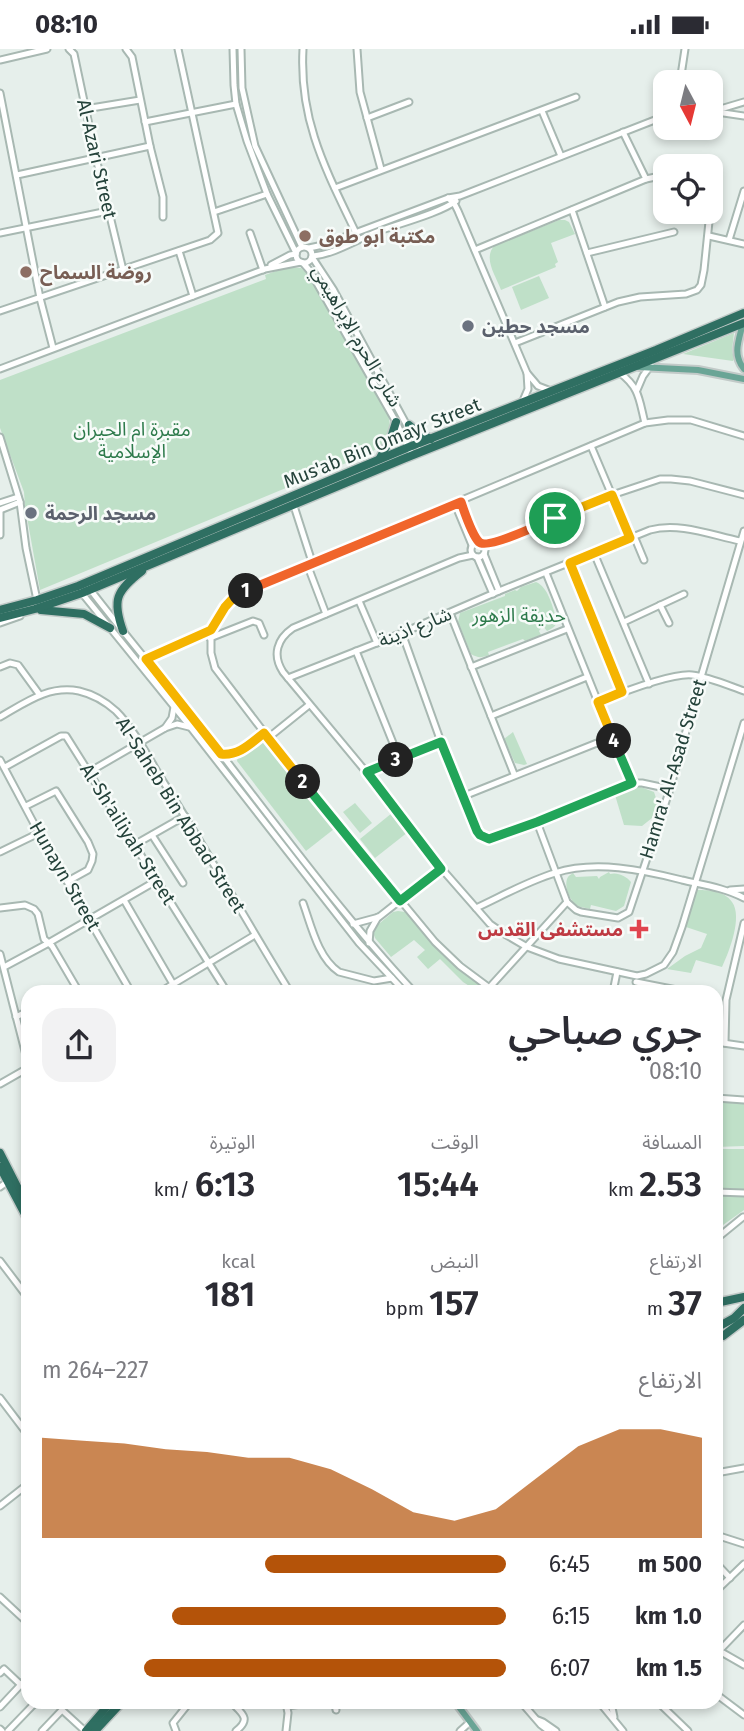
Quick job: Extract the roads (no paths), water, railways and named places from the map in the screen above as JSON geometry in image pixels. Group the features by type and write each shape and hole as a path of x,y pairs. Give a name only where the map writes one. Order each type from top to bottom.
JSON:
{"highway":[{"name":"Mus'ab Bin Omayr Street","path":"0,621 294,506 415,449 430,439 744,313"},
{"name":"Mus'ab Bin Omayr Street","path":"84,588 379,460 620,373 744,323"},
{"path":"379,460 387,448 396,422"},
{"path":"408,425 430,439"},
{"path":"122,631 117,614 120,592 153,563"},
{"path":"33,606 84,614 110,628"},
{"name":"Mus'ab Bin Omayr Street","path":"0,608 33,606"},
{"path":"0,1153 21,1192"},
{"path":"0,1167 4,1184 21,1210"},
{"path":"723,1302 744,1297"},
{"path":"723,1324 744,1308"},
{"path":"723,1336 744,1320"},
{"path":"85,1731 104,1709"},
{"path":"95,1731 115,1709"}],"main road":[{"path":"744,323 736,352 744,369"},
{"name":"Mus'ab Bin Omayr Street","path":"634,367 698,370 744,379"},
{"path":"460,1709 477,1731"}],"street":[{"path":"0,60 26,51 47,49"},
{"path":"126,49 132,57 163,197 163,217"},
{"path":"0,311 210,240 218,233 178,49"},
{"name":"شارع الحرم الإبراهيمي","path":"233,49 236,104 247,141 267,194 296,254"},
{"name":"شارع الحرم الإبراهيمي","path":"241,49 242,88 255,146 302,247"},
{"path":"303,49 303,76 314,139 356,233"},
{"path":"357,49 360,92 381,169"},
{"path":"682,70 685,49"},
{"name":"Al-Azari Street","path":"71,50 76,61 123,270"},
{"path":"0,93 40,298 53,348"},
{"path":"335,188 576,97"},
{"path":"85,109 140,100"},
{"path":"367,118 409,102"},
{"path":"723,108 744,102"},
{"path":"145,122 236,104"},
{"path":"542,111 561,156"},
{"path":"723,113 744,116"},
{"path":"0,369 264,269 296,254 302,247 323,245 448,198 460,196 653,121"},
{"path":"624,132 646,179"},
{"path":"17,176 150,146"},
{"path":"475,250 653,178"},
{"path":"729,240 744,191"},
{"path":"214,212 267,194"},
{"path":"264,269 307,263 312,257 454,203 460,196"},
{"path":"448,198 454,203 527,373 528,389 523,403"},
{"path":"572,210 605,307"},
{"path":"0,233 108,211"},
{"path":"515,343 605,307 640,297 686,294 696,290 702,281 710,224"},
{"path":"587,253 674,232"},
{"path":"250,233 264,269"},
{"path":"709,236 744,244"},
{"path":"309,248 312,257"},
{"path":"179,251 192,296"},
{"path":"296,254 302,263"},
{"name":"شارع الحرم الإبراهيمي","path":"312,257 333,289 408,425 415,449"},
{"name":"شارع الحرم الإبراهيمي","path":"302,263 310,271 396,422 415,449"},
{"path":"637,390 643,376 657,358"},
{"path":"527,373 538,386 551,391"},
{"path":"620,373 637,390 645,423"},
{"path":"486,985 446,953 400,901 266,735 215,668 211,653 211,630 236,595 645,423 691,420 744,436"},
{"path":"0,437 19,499 33,606"},
{"path":"591,446 644,560"},
{"path":"660,985 559,959 527,947 496,928 441,869 367,772 283,672 278,661 277,648 282,637 293,628 499,541 653,481 671,478 744,495"},
{"path":"0,503 19,499"},
{"path":"0,535 0,511 19,499"},
{"path":"458,503 470,525 496,592"},
{"path":"294,506 326,614"},
{"name":"شارع اذينة","path":"288,678 659,528 670,527 740,541"},
{"name":"Hamra' Al-Asad Street","path":"567,902 581,912 622,917 631,908 670,789 744,531"},
{"path":"594,553 649,684"},
{"path":"570,563 622,692"},
{"path":"545,573 632,783"},
{"path":"84,588 110,628 279,837 408,985"},
{"path":"84,588 146,659 231,766 279,837 353,936 398,985"},
{"path":"624,622 684,594"},
{"path":"359,601 377,643"},
{"path":"660,605 669,623"},
{"path":"450,613 514,774"},
{"path":"210,638 253,621 258,622 264,635"},
{"path":"471,667 567,629"},
{"path":"146,659 211,630"},
{"path":"402,633 441,742 480,835 489,839 632,783 670,789"},
{"path":"356,651 399,758"},
{"path":"0,667 10,663 18,665 39,694"},
{"path":"598,702 622,692 686,675 744,691"},
{"path":"491,716 587,677"},
{"name":"Al-Saheb Bin Abbad Street","path":"0,717 39,694 65,689 98,699 117,712 185,816 285,985"},
{"path":"221,754 237,753 309,705"},
{"path":"165,728 172,718 174,707"},
{"path":"636,979 664,965 673,952 744,723"},
{"path":"89,772 165,728 177,725 191,728"},
{"name":"Al-Sh'ailiyah Street","path":"5,767 64,735 68,739 223,985"},
{"path":"464,796 612,737"},
{"path":"367,772 441,742"},
{"path":"231,766 237,753"},
{"name":"Hunayn Street","path":"0,760 127,985"},
{"path":"26,806 57,791 88,842 93,854 88,870 68,881"},
{"path":"134,845 185,816"},
{"path":"496,985 567,902 537,822"},
{"path":"0,852 39,833"},
{"path":"152,835 183,883"},
{"path":"476,908 557,872 598,868 643,870 730,890 744,889"},
{"path":"369,943 370,931 379,917 441,869"},
{"path":"4,967 156,881"},
{"path":"730,890 744,898"},
{"path":"124,900 173,985 255,936"},
{"path":"303,903 318,944 335,969 374,981 392,978"},
{"path":"0,908 29,905 38,914 43,935 59,955 75,985"},
{"path":"353,924 379,917"},
{"path":"744,923 726,1000 725,1043 744,1046"},
{"path":"0,954 21,1037"},
{"path":"735,962 744,964"},
{"path":"614,985 617,972"},
{"path":"636,979 636,985"},
{"path":"16,1017 21,1014"},
{"path":"0,1084 21,1070"},
{"path":"723,1098 744,1100"},
{"path":"723,1192 744,1193"},
{"path":"723,1233 743,1217"},
{"path":"0,1261 21,1289"},
{"path":"0,1398 21,1426"},
{"path":"723,1472 744,1468"},
{"path":"0,1506 21,1490"},
{"path":"723,1537 744,1544"},
{"path":"723,1584 744,1564"},
{"path":"723,1570 730,1578"},
{"path":"0,1597 21,1616"},
{"path":"723,1644 744,1625"},
{"path":"723,1653 744,1665"},
{"path":"0,1673 4,1669 21,1685 0,1707"},
{"path":"723,1699 744,1715"},
{"path":"8,1731 29,1709"},
{"path":"176,1731 173,1723 184,1709"},
{"path":"236,1731 244,1723 244,1717 237,1709"},
{"path":"286,1709 286,1731"},
{"path":"527,1709 542,1726 556,1731"},
{"path":"605,1709 622,1731"},
{"path":"612,1709 614,1720"},
{"path":"665,1709 688,1731"},
{"path":"42,1731 62,1710 85,1731"},
{"path":"460,1731 470,1722"}],"place":[{"name":"مكتبة ابو طوق","path":"305,236"},
{"name":"روضة السماح","path":"26,272"},
{"name":"مسجد حطين","path":"468,326"},
{"name":"مسجد الرحمة","path":"31,513"},
{"name":"مستشفى القدس","path":"639,929"}],"park label":[{"name":"مقبرة ام الحيران الإسلامية","path":"132,440"},
{"name":"حديقة الزهور","path":"519,615"}]}
